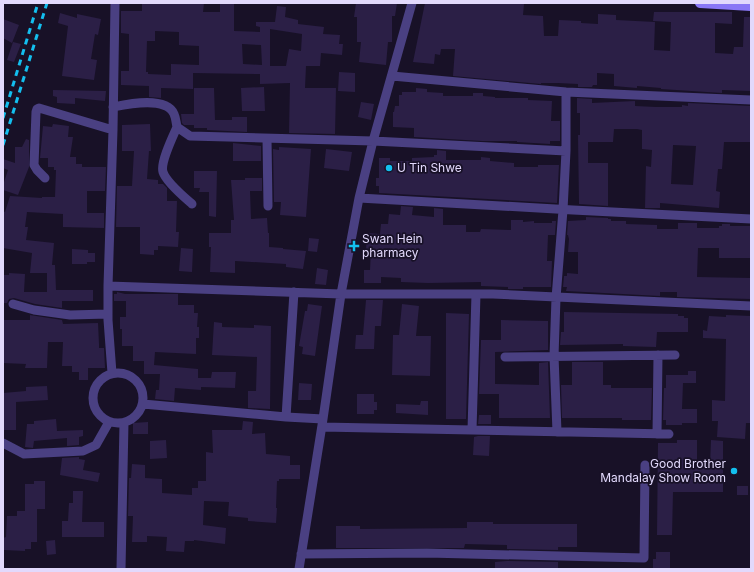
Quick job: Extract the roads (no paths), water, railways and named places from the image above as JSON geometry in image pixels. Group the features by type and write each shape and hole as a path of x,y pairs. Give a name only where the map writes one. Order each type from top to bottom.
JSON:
{"street":[{"path":"112,373 108,314 108,286 115,3"},
{"path":"299,569 323,423 341,294 359,198 373,141 412,3"},
{"path":"700,3 751,6"},
{"path":"392,76 566,92 751,100"},
{"path":"557,432 554,356 556,298 566,151 566,92"},
{"path":"113,106 136,102 154,103 167,106 174,114 177,127 164,162 163,171 168,180 192,204"},
{"path":"44,178 34,165 37,109 39,108 113,130"},
{"path":"177,127 190,136 373,141 566,151"},
{"path":"266,139 268,206"},
{"path":"359,198 751,219"},
{"path":"108,286 341,294 476,294 556,298 623,299 751,306"},
{"path":"286,417 294,292"},
{"path":"472,430 476,294"},
{"path":"13,304 34,310 70,315 108,314"},
{"path":"657,434 658,355"},
{"path":"505,357 675,355"},
{"path":"112,373 128,375 136,380 142,388 144,398 143,404 137,416 128,422 119,424 109,422 101,416 95,408 93,399 94,389 100,381 112,373"},
{"path":"143,404 286,417 323,423 472,430 669,434"},
{"path":"3,443 24,454 83,451 96,445 109,422"},
{"path":"121,569 124,423"},
{"path":"301,554 427,553 644,558 645,465"}],"railway":[{"path":"3,118 38,3"},
{"path":"3,145 47,3"}],"place":[{"name":"U Tin Shwe","path":"389,168"},
{"name":"Swan Hein pharmacy","path":"354,246"},
{"name":"Good Brother Mandalay Show Room","path":"734,471"}]}
